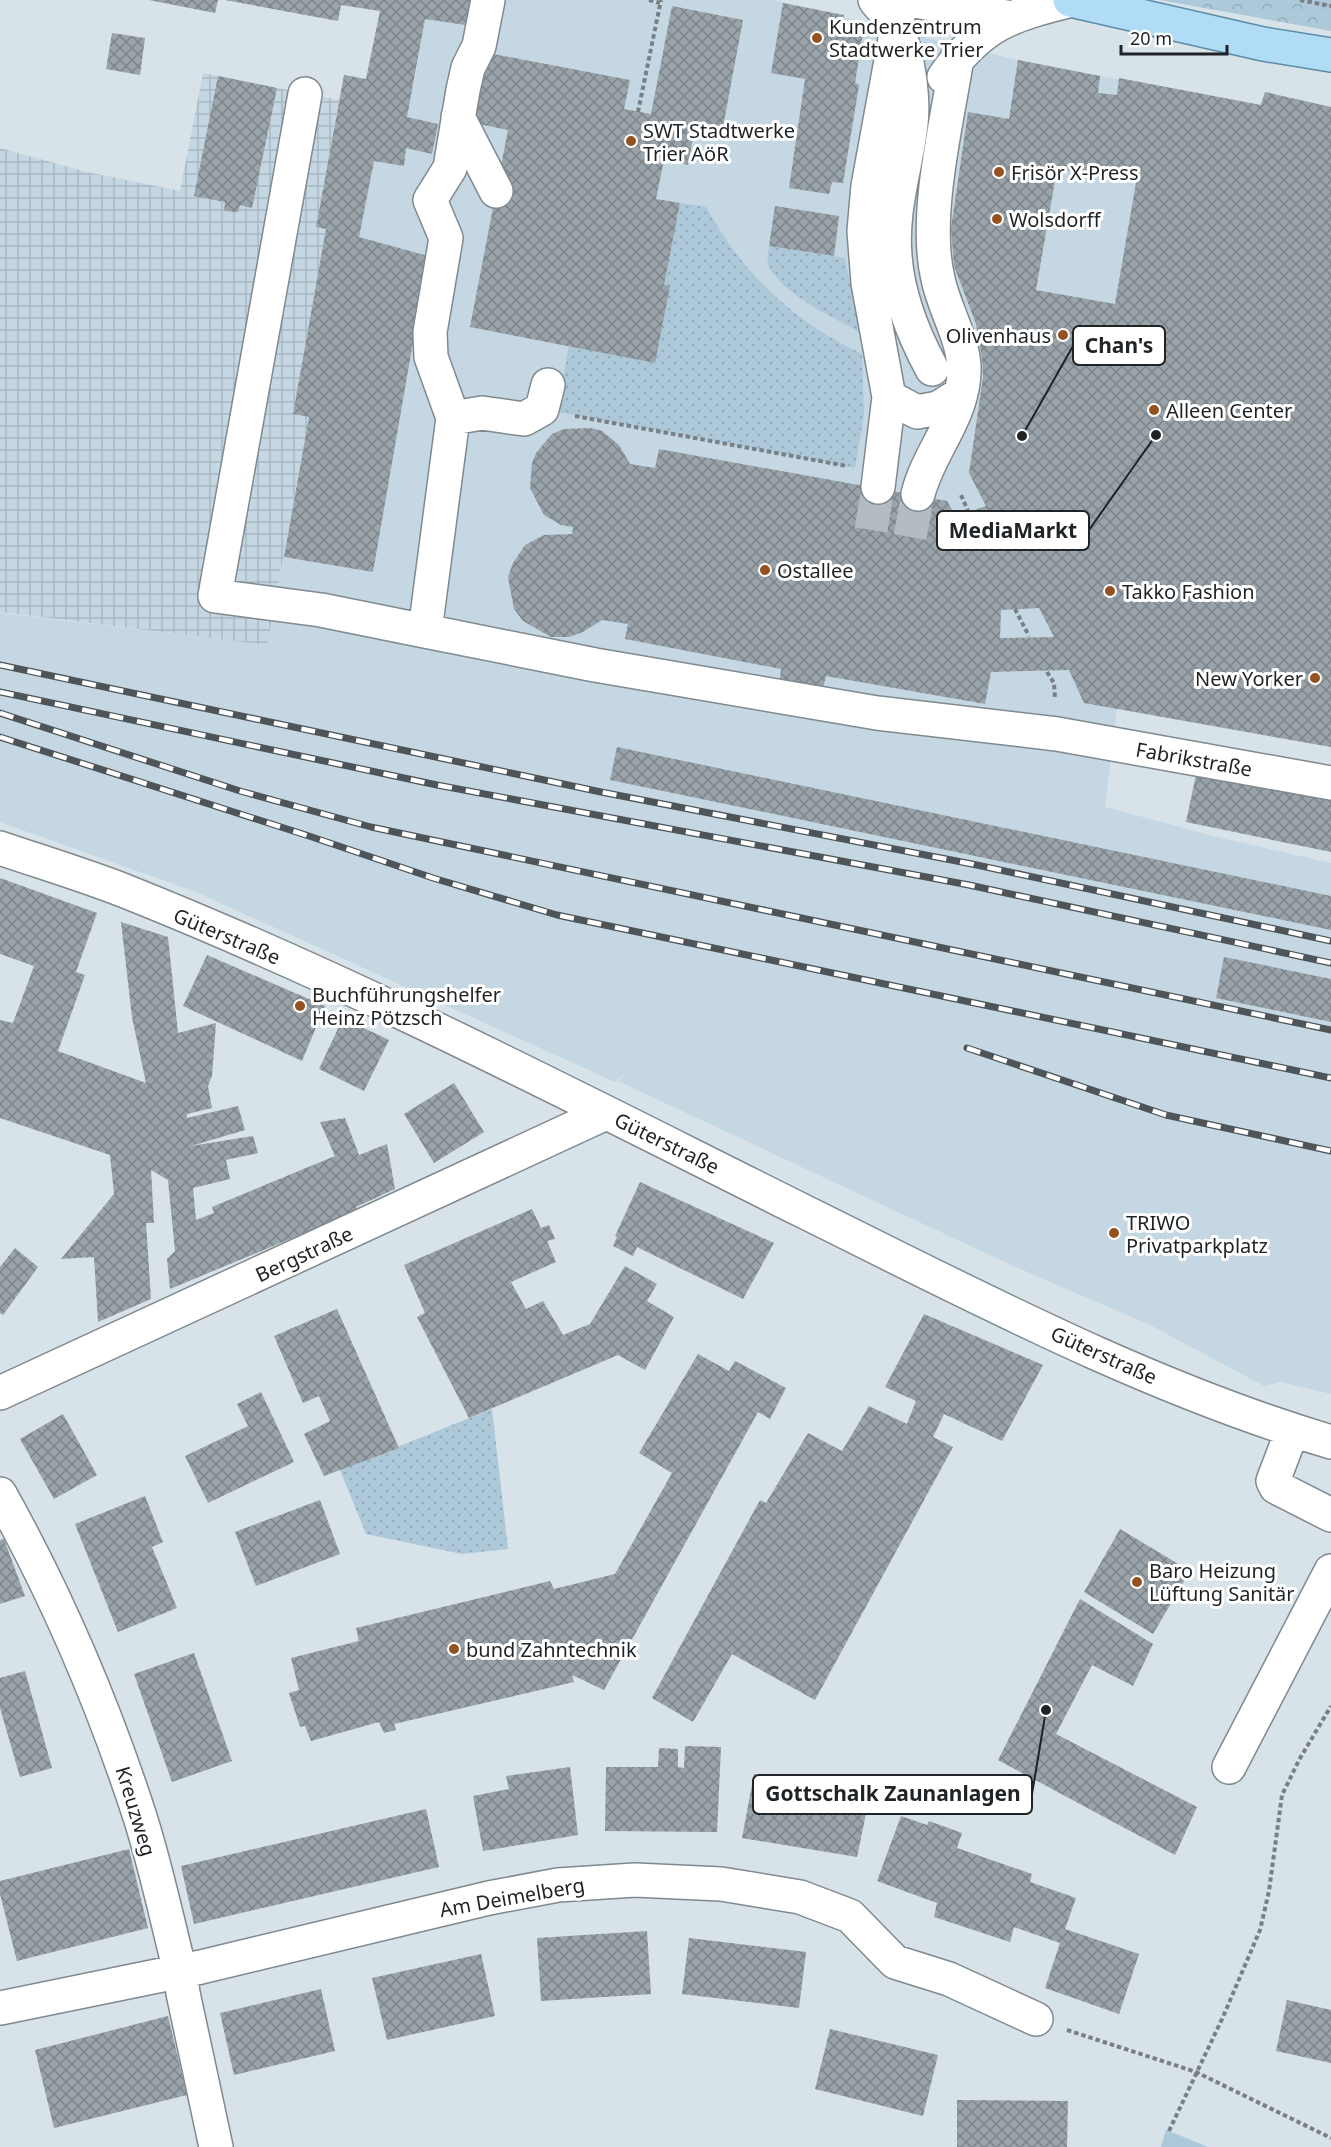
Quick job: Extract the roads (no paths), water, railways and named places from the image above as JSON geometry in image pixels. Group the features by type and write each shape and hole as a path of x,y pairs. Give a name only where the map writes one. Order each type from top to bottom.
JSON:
{"main road":[{"path":"1071,0 1263,44 1331,55"}],"street":[{"path":"425,631 453,418 431,357 430,332 446,238 430,200 450,168 468,68 479,46 488,0"},
{"path":"875,0 901,9 1012,18"},
{"path":"912,122 957,58 987,29 1030,11 1071,0"},
{"path":"901,9 912,122 899,184 895,257 905,306 916,339 932,369"},
{"path":"879,480 889,397 868,283 864,231 875,140 901,9"},
{"path":"918,494 922,478 949,429 964,367 954,324 938,279 932,224 957,58"},
{"name":"Fabrikstraße","path":"305,94 215,596 321,610 595,664 877,713 1056,734 1331,783"},
{"path":"458,117 496,191"},
{"path":"889,397 917,412 938,408 959,395"},
{"path":"453,418 482,413 524,419 545,397"},
{"name":"Güterstraße","path":"0,848 122,890 278,957 465,1043 1106,1357 1292,1431 1331,1442"},
{"name":"Bergstraße","path":"0,1393 606,1113"},
{"path":"1292,1431 1273,1481 1276,1487 1331,1515"},
{"name":"Kreuzweg","path":"0,1494 52,1594 124,1771 140,1819 180,1971 216,2147"},
{"path":"1229,1767 1331,1571"},
{"name":"Am Deimelberg","path":"0,2008 180,1971 489,1898 558,1885 635,1880 722,1884 800,1897 850,1916 895,1962 949,1979 1035,2019"}],"tunnel":[{"path":"871,530 878,487"},
{"path":"910,537 918,494"}],"railway":[{"path":"0,665 601,792 972,864 1331,941"},
{"path":"0,692 437,785 969,885 1331,963"},
{"path":"0,713 240,791 371,827 1331,1030"},
{"path":"0,737 433,878 557,915 1331,1078"},
{"path":"967,1048 1166,1115 1331,1151"}],"place":[{"name":"Kundenzentrum Stadtwerke Trier","path":"817,38"},
{"name":"SWT Stadtwerke Trier AöR","path":"631,141"},
{"name":"Frisör X-Press","path":"999,172"},
{"name":"Wolsdorff","path":"997,219"},
{"name":"Olivenhaus","path":"1063,335"},
{"name":"Alleen Center","path":"1154,410"},
{"name":"MediaMarkt","path":"1156,435"},
{"name":"Chan's","path":"1022,436"},
{"name":"Ostallee","path":"765,570"},
{"name":"Takko Fashion","path":"1110,591"},
{"name":"New Yorker","path":"1315,678"},
{"name":"Buchführungshelfer Heinz Pötzsch","path":"300,1006"},
{"name":"TRIWO Privatparkplatz","path":"1114,1233"},
{"name":"Baro Heizung Lüftung Sanitär","path":"1137,1582"},
{"name":"bund Zahntechnik","path":"454,1649"},
{"name":"Gottschalk Zaunanlagen","path":"1046,1710"}]}
